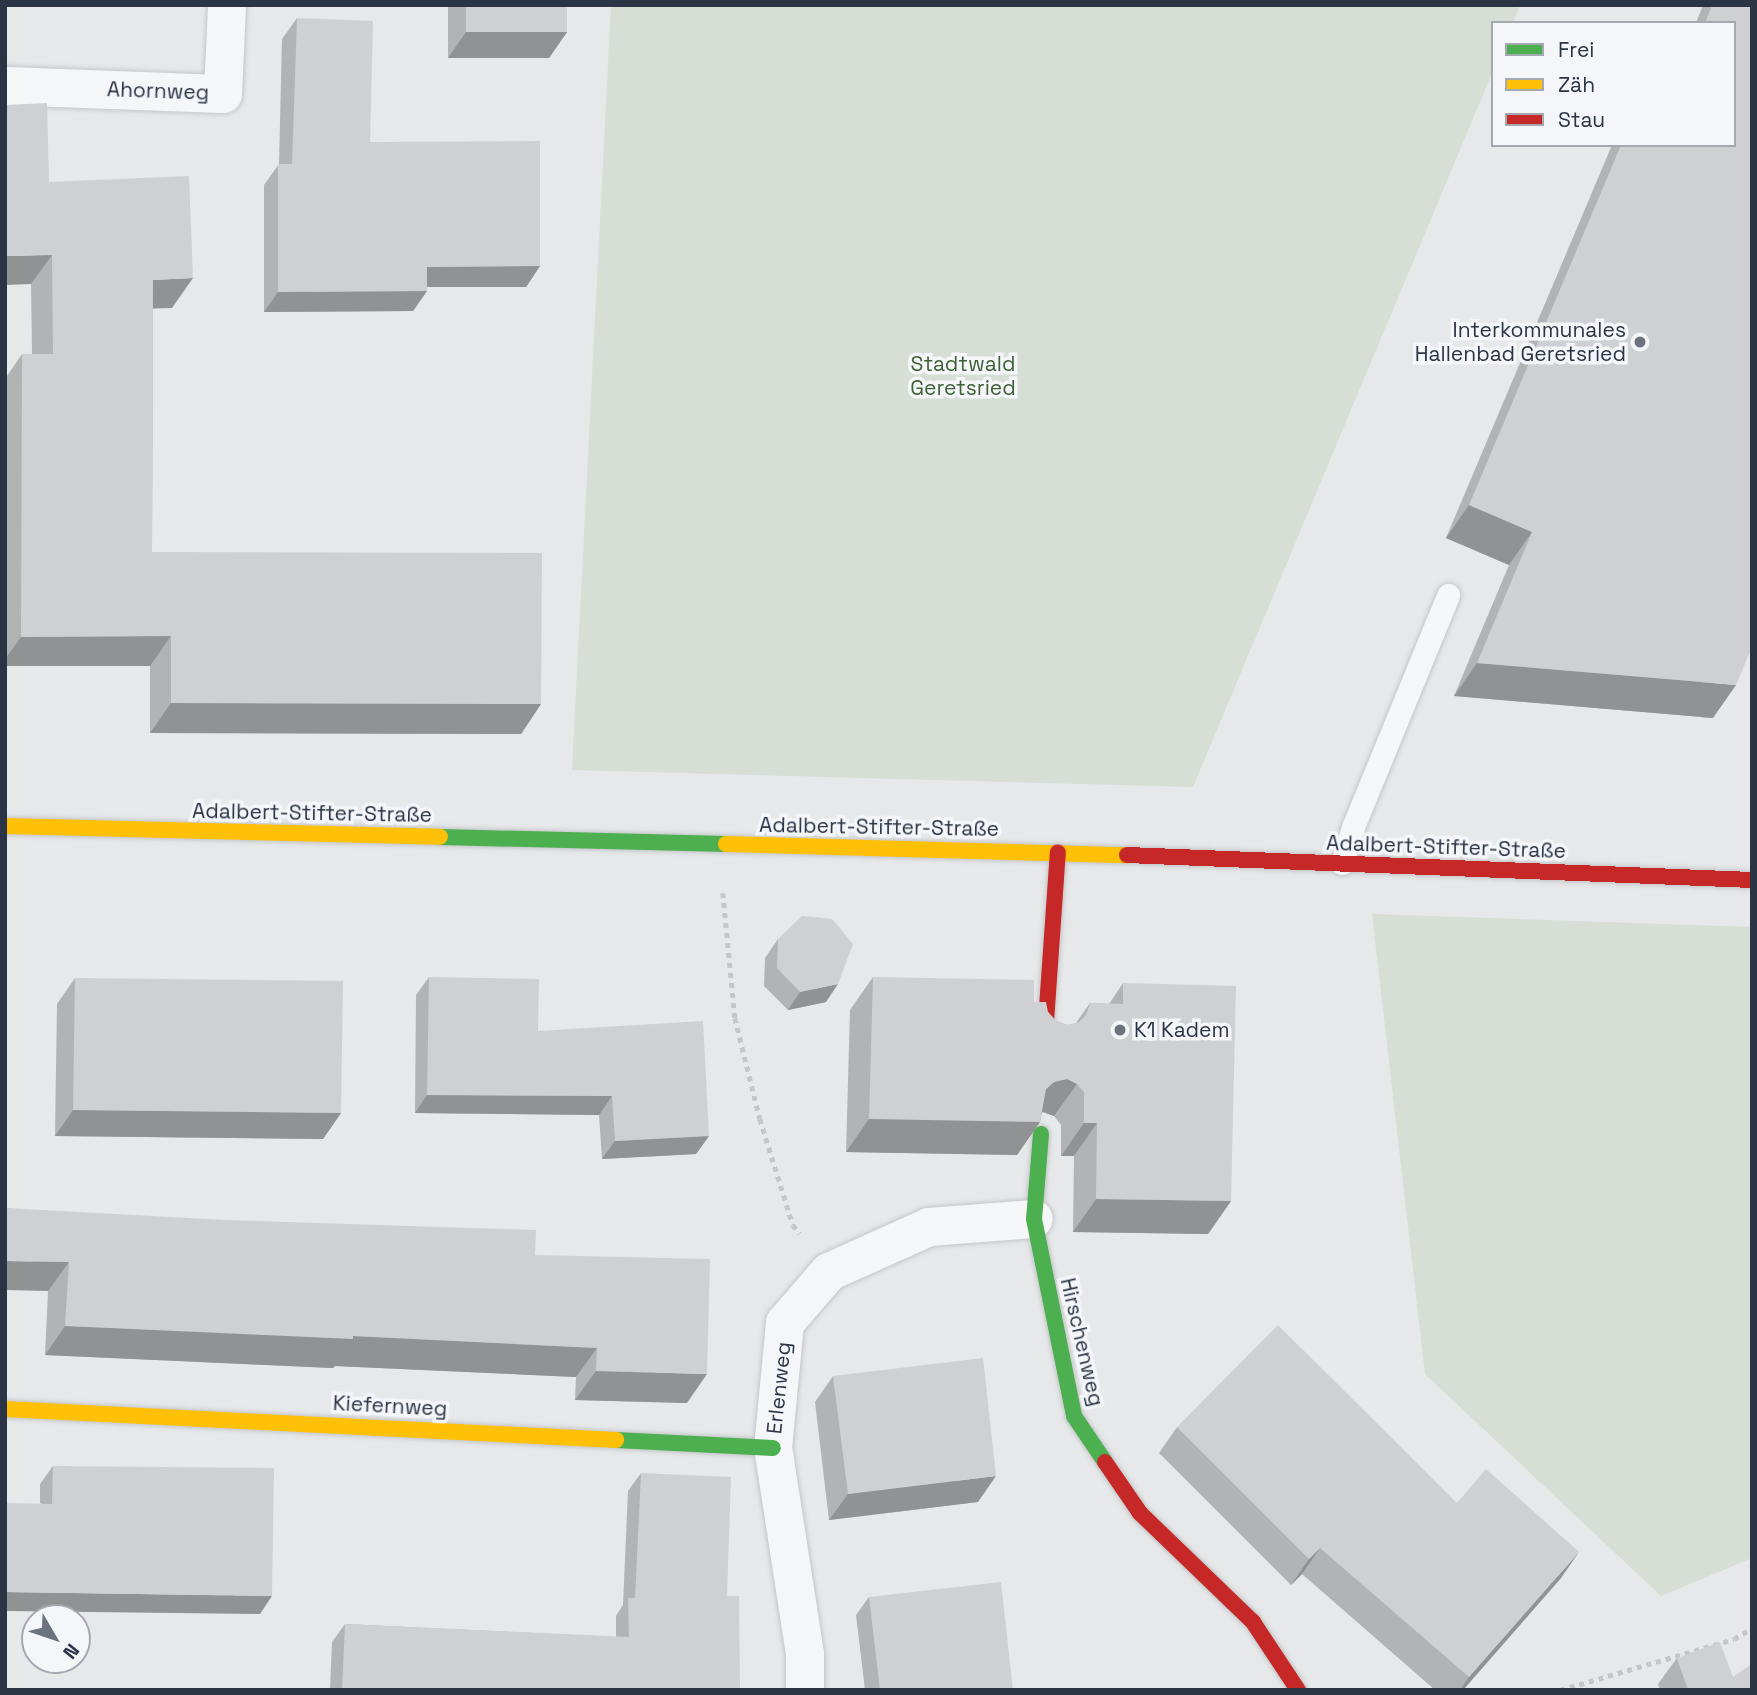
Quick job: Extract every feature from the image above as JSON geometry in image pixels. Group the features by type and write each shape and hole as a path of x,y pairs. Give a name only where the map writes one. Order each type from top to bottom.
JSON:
{"street":[{"name":"Ahornweg","path":"5,86 223,94 227,5"},
{"name":"Adalbert-Stifter-Straße","path":"5,826 1058,852 1752,880"},
{"path":"1045,1036 1049,938 1058,852"},
{"name":"Hirschenweg","path":"1041,1134 1034,1219 1074,1416 1140,1513 1253,1622 1298,1690"},
{"name":"Erlenweg","path":"805,1690 805,1654 773,1448 785,1324 829,1272 929,1227 1034,1219"},
{"name":"Kiefernweg","path":"5,1409 773,1448"}],"lane":[{"path":"1342,863 1353,827 1448,595"}],"path":[{"path":"719,844 735,1018 750,1080 793,1225 829,1272"},
{"path":"1560,1690 1734,1639 1752,1628"}],"green space":[{"name":"Stadtwald Geretsried","path":"611,5 1520,5 1514,21 1491,21 1491,76 1193,787 572,770"},
{"path":"1372,914 1752,927 1752,1558 1661,1596 1425,1374"}],"building":[{"path":"466,5 567,5 567,32 466,32"},
{"name":"Interkommunales Hallenbad Geretsried","path":"1712,5 1752,5 1752,647 1736,685 1477,663 1532,532 1469,505 1620,147 1736,147 1736,21 1706,21"},
{"path":"297,18 373,21 370,142 540,141 540,266 427,267 427,291 278,292 278,164 292,164"},
{"path":"47,103 49,182 189,176 193,278 153,280 152,552 542,553 541,704 171,703 171,636 21,637 22,354 53,354 52,255 5,256 5,105"},
{"path":"802,916 832,919 853,944 838,984 800,992 777,968 778,939"},
{"path":"429,977 539,979 538,1031 703,1021 709,1136 615,1141 612,1096 427,1095"},
{"path":"873,977 1034,980 1034,1002 1046,1002 1048,1012 1056,1021 1068,1025 1079,1022 1086,1015 1090,1003 1123,1004 1123,983 1236,986 1231,1201 1096,1199 1097,1123 1084,1123 1084,1092 1077,1084 1067,1079 1054,1082 1046,1089 1040,1122 869,1119"},
{"path":"75,978 343,981 341,1113 73,1110"},
{"path":"5,1208 225,1220 536,1230 535,1255 710,1259 707,1374 596,1371 597,1348 65,1326 69,1262 5,1261"},
{"path":"1278,1325 1457,1503 1486,1469 1579,1552 1469,1677 1320,1548 1309,1559 1177,1427"},
{"path":"983,1358 996,1476 848,1494 833,1376"},
{"path":"53,1466 274,1468 272,1596 5,1592 5,1503 52,1504"},
{"path":"641,1473 731,1477 727,1596 739,1596 740,1689 342,1690 345,1624 629,1637 628,1598 635,1598"},
{"path":"1001,1582 1013,1690 880,1690 869,1597"},
{"path":"1720,1642 1733,1677 1752,1664 1752,1690 1688,1690 1677,1658"}],"traffic: fast":[{"path":"440,837 726,844"},
{"path":"1041,1134 1034,1219 1074,1416 1105,1462"},
{"path":"616,1440 773,1448"}],"traffic: slow":[{"path":"5,826 440,837"},
{"path":"726,844 1127,855"},
{"path":"5,1409 616,1440"}],"traffic: jam":[{"path":"1045,1036 1058,852"},
{"path":"1127,855 1752,880"},
{"path":"1105,1462 1140,1513 1253,1622 1298,1690"}],"place":[{"name":"Interkommunales Hallenbad Geretsried","path":"1640,342"},
{"name":"K1 Kadem","path":"1120,1030"}]}
